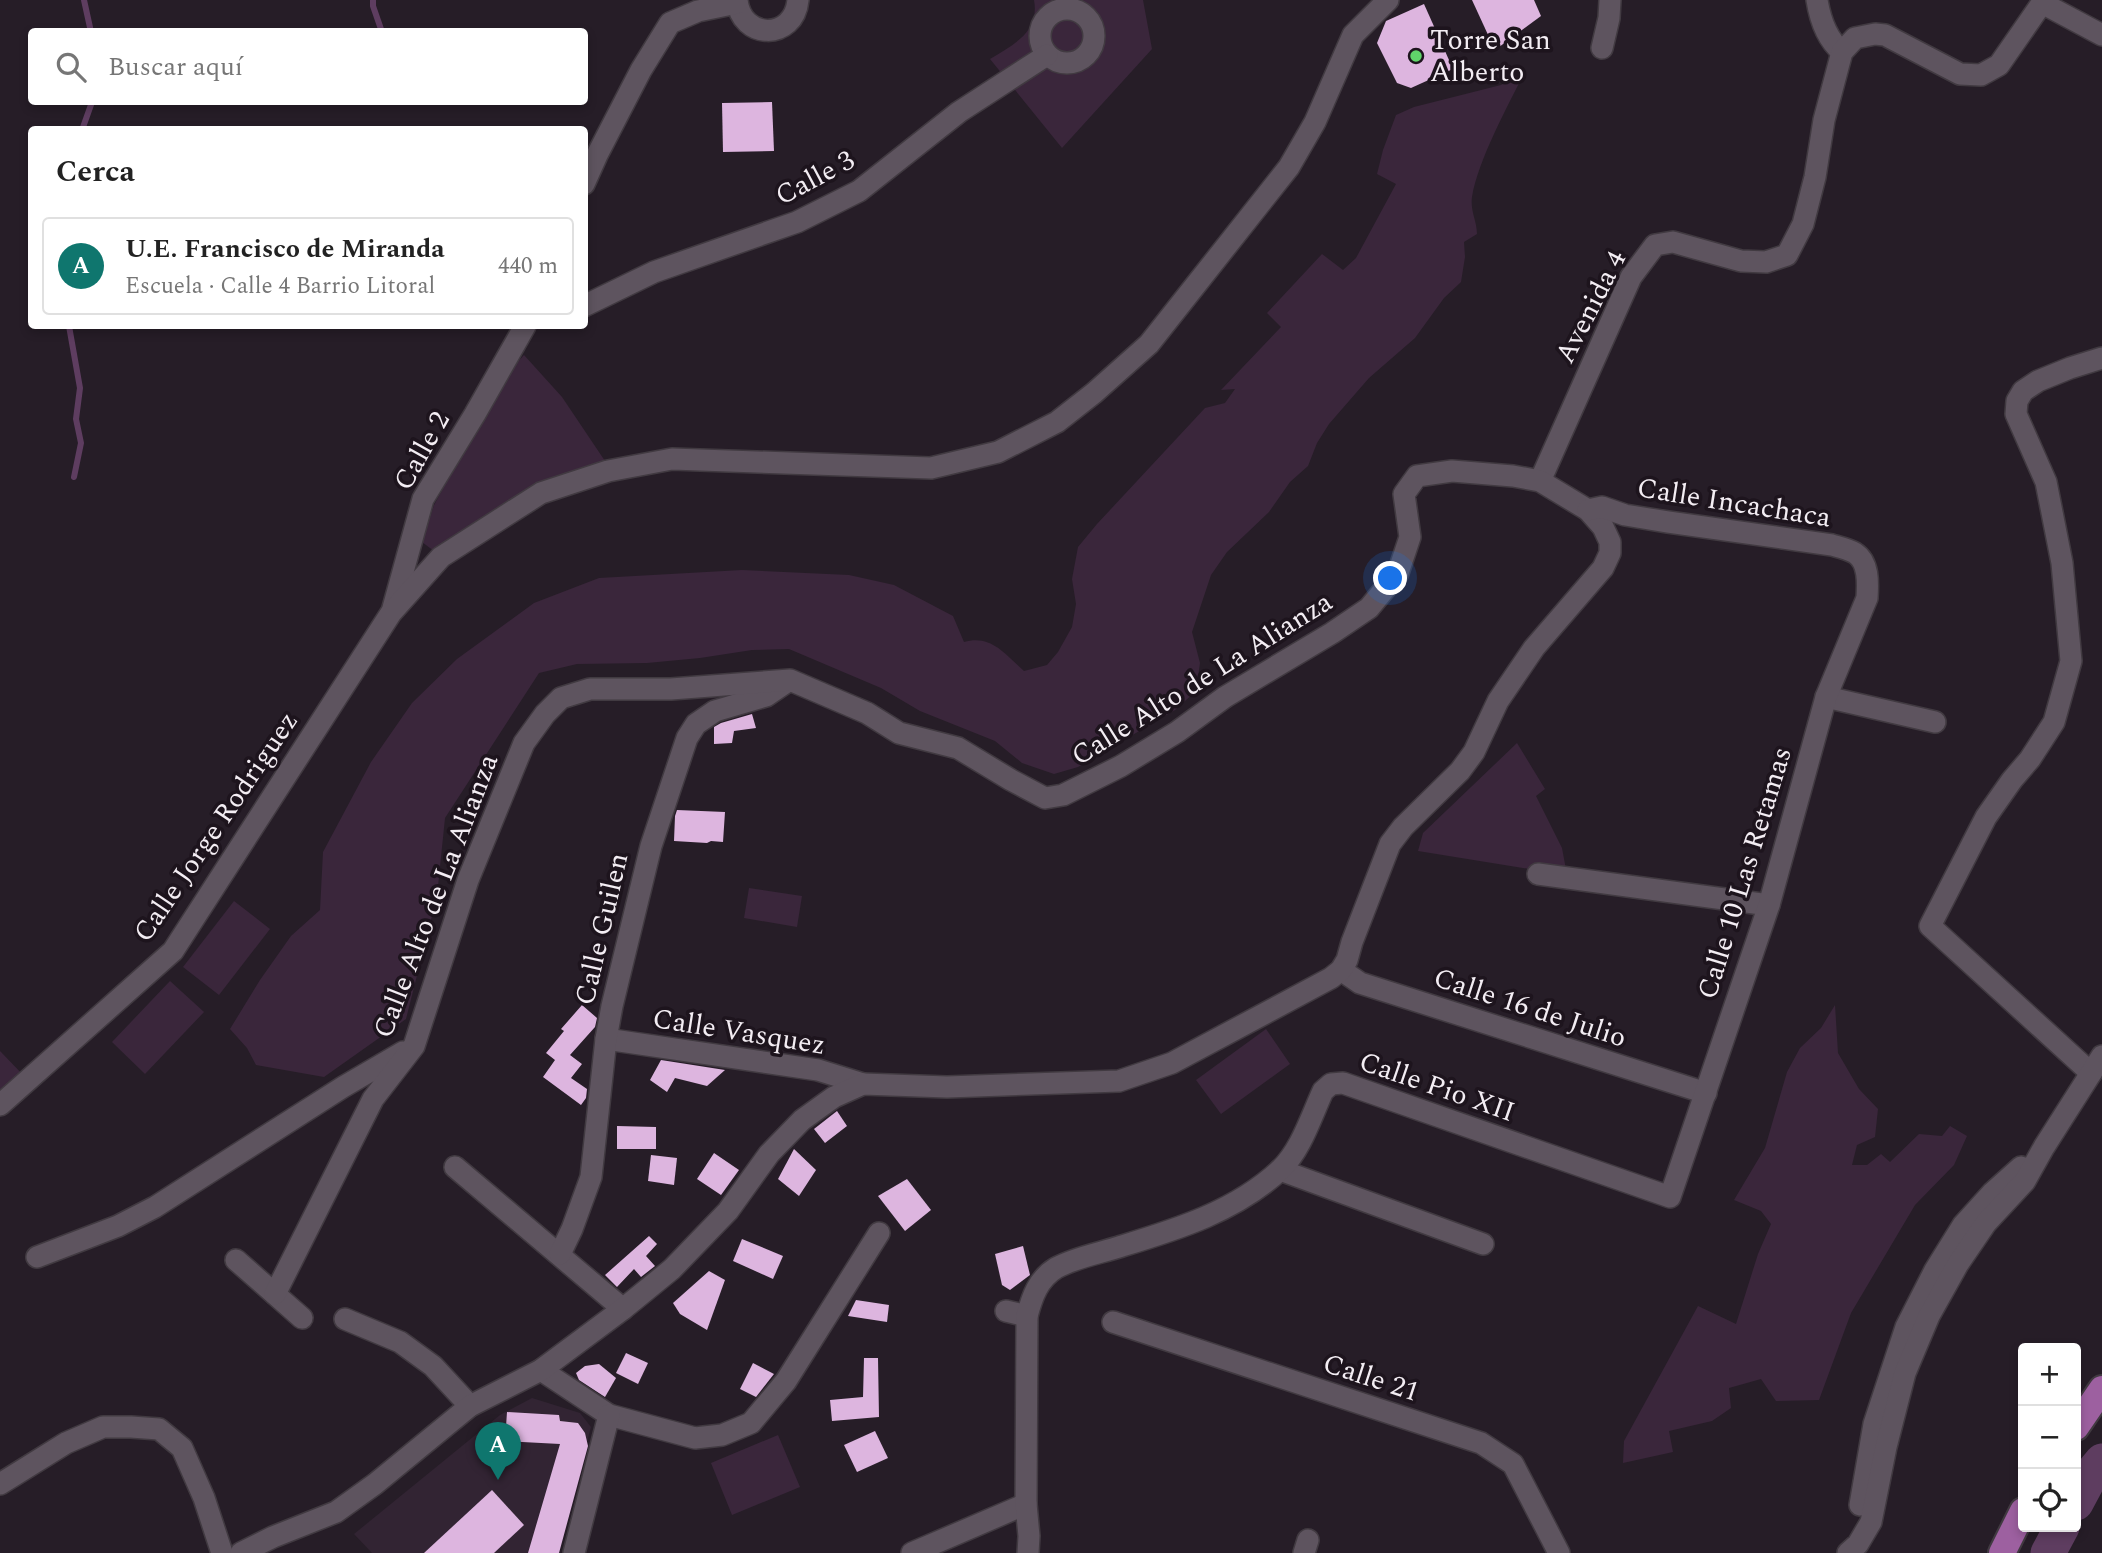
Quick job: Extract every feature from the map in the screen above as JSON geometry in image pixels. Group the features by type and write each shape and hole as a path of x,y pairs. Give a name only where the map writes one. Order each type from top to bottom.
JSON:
{"main road":[{"path":"2081,1420 2102,1389"},
{"path":"2002,1553 2018,1521"}],"street":[{"path":"591,157 670,23 698,10 737,2 746,22 765,31 775,30 792,19 798,0"},
{"path":"391,613 441,556 541,493 608,471 672,459 931,468 998,452 1057,422 1149,344 1273,188 1289,167 1315,121 1353,35 1388,0"},
{"path":"1602,48 1610,0"},
{"path":"1818,0 1827,33 1842,52 1855,38 1885,35 1960,74 1981,75 1999,65 2042,1 2102,35"},
{"path":"1053,5 1076,10 1091,21 1095,39 1088,55 1080,61 1063,63 1047,55 1042,47 1041,29 1051,14 1053,5"},
{"name":"Avenida 4","path":"1541,481 1631,278 1655,245 1673,242 1741,261 1766,262 1787,255 1802,224 1815,177 1825,120 1842,52"},
{"name":"Calle 3","path":"588,304 654,272 797,222 859,191 959,112 1047,55"},
{"name":"Calle 2","path":"391,613 423,499 523,329"},
{"path":"1848,1553 1858,1544 1871,1522 1905,1373 1929,1316 1958,1264 1986,1223 2025,1181 2097,1064 1930,926 1986,817 2054,722 2071,661 2062,563 2046,482 2016,414 2017,401 2023,391 2038,381 2102,358"},
{"name":"Calle Alto de La Alianza","path":"275,1294 373,1099 414,1046 468,880 524,743 545,714 561,698 590,689 671,689 790,680 867,713 899,733 958,748 1045,798 1063,796 1121,766 1177,732 1225,697 1369,608 1398,573 1410,537 1404,494 1416,477 1452,471 1541,481"},
{"path":"240,1553 274,1545 336,1512 470,1406 541,1370 624,1308 672,1269 727,1211 769,1154 802,1120 834,1097 863,1084 947,1087 1119,1081 1172,1063 1331,978 1341,970 1390,844 1421,808 1460,771 1474,752 1498,702 1534,648 1603,568 1611,552 1603,527 1588,510 1541,481"},
{"name":"Calle Incachaca","path":"1588,510 1602,507 1625,515 1832,545 1857,554 1864,566"},
{"name":"Calle 10 Las Retamas","path":"1670,1197 1769,905 1826,697 1867,598 1868,581 1864,566"},
{"name":"Calle Jorge Rodriguez","path":"0,1105 173,951 391,613"},
{"name":"Calle Guilen","path":"560,1254 591,1177 606,1039 651,846 687,738 696,724 715,710 766,696 790,680"},
{"path":"1826,697 1935,722"},
{"path":"1538,874 1769,905"},
{"name":"Calle 16 de Julio","path":"1341,970 1360,982 1706,1093"},
{"name":"Calle Vasquez","path":"606,1039 818,1070 863,1084"},
{"path":"37,1257 118,1226 155,1207 343,1087 414,1046"},
{"name":"Calle Pio XII","path":"1027,1316 1032,1295 1042,1280 1057,1268 1157,1236 1230,1207 1280,1170 1296,1151 1322,1091 1331,1084 1343,1083 1670,1197"},
{"path":"1839,1553 1858,1518 1874,1424 1906,1327 1935,1270 1963,1226 1992,1193 2044,1147"},
{"path":"455,1167 624,1308"},
{"path":"1280,1170 1483,1244"},
{"path":"541,1370 609,1415 695,1438 722,1435 751,1423 786,1381 879,1233"},
{"path":"236,1260 302,1318"},
{"path":"1006,1311 1027,1316 1028,1553"},
{"path":"345,1319 400,1342 433,1366 470,1406"},
{"name":"Calle 21","path":"1113,1322 1481,1443 1513,1464 1559,1553"},
{"path":"574,1553 609,1415"},
{"path":"0,1484 66,1443 103,1427 159,1429 181,1448 204,1498 222,1553"},
{"path":"912,1553 1026,1504"}],"shaded area":[{"path":"1034,0 1143,0 1152,49 1062,148 990,59 1016,43 1029,29 1035,11"},
{"path":"1525,71 1494,133 1475,182 1472,202 1477,234 1464,242 1465,257 1461,282 1444,298 1415,338 1369,378 1329,424 1317,443 1308,466 1290,482 1269,512 1227,552 1211,575 1192,632 1200,663 1196,691 1175,710 1078,767 1054,774 1022,763 995,741 920,711 881,688 789,649 752,650 647,663 577,664 539,673 445,818 437,896 406,1019 324,1077 256,1065 247,1048 230,1029 291,936 320,910 323,852 371,762 412,703 457,659 534,603 599,578 742,570 849,575 894,585 953,616 964,642 974,640 990,643 1024,671 1047,665 1072,627 1076,604 1072,579 1078,547 1205,408 1225,403 1235,389 1221,390 1281,327 1267,313 1322,254 1343,270 1356,258 1396,184 1377,174 1396,115 1414,107 1501,85"},
{"path":"524,355 562,397 605,461 538,487 434,551 422,542 434,505 504,377"},
{"path":"1517,743 1545,789 1536,796 1562,848 1567,875 1418,851 1423,833"},
{"path":"749,888 802,896 797,927 744,918"},
{"path":"234,901 270,929 219,995 183,967"},
{"path":"170,981 204,1012 145,1074 112,1042"},
{"path":"1835,1005 1838,1053 1859,1089 1878,1109 1875,1137 1857,1145 1852,1165 1867,1165 1881,1154 1890,1162 1919,1134 1942,1136 1950,1126 1967,1136 1954,1165 1915,1205 1851,1313 1819,1400 1776,1401 1761,1379 1729,1388 1731,1408 1712,1421 1669,1431 1673,1452 1623,1463 1624,1441 1698,1306 1736,1324 1758,1254 1771,1224 1761,1211 1734,1200 1765,1148 1787,1072 1800,1048 1821,1028"},
{"path":"1266,1029 1290,1064 1221,1114 1196,1080"},
{"path":"0,1051 25,1077 0,1099"},
{"path":"532,1398 580,1413 591,1427 559,1544 550,1553 372,1553 354,1534 500,1415"},
{"path":"778,1435 800,1487 732,1515 711,1463"}],"building":[{"path":"1472,0 1534,0 1541,16 1495,50"},
{"name":"Torre San Alberto","path":"1424,4 1453,69 1411,88 1397,83 1377,43 1386,21"},
{"path":"772,102 774,151 723,152 722,103"},
{"path":"752,714 756,728 734,731 732,743 714,744 714,727"},
{"path":"677,810 725,812 723,842 674,841"},
{"path":"582,1005 597,1018 595,1027 570,1055 582,1064 571,1078 587,1089 586,1098 581,1105 543,1077 555,1060 546,1053 564,1031 561,1029"},
{"path":"661,1060 725,1070 707,1086 675,1078 667,1092 650,1080"},
{"path":"837,1111 847,1126 825,1143 814,1129"},
{"path":"617,1126 656,1127 656,1149 617,1149"},
{"path":"794,1149 816,1170 799,1196 778,1179"},
{"path":"714,1153 739,1170 721,1195 697,1179"},
{"path":"651,1155 677,1158 674,1185 648,1181"},
{"path":"907,1179 931,1210 905,1231 878,1196"},
{"path":"649,1236 657,1244 646,1256 655,1266 641,1277 634,1269 617,1287 605,1275"},
{"path":"742,1239 783,1256 773,1279 733,1261"},
{"path":"1023,1246 1030,1275 1010,1290 1002,1285 995,1254"},
{"path":"709,1271 725,1280 707,1330 680,1314 673,1303"},
{"path":"856,1300 889,1305 887,1322 848,1316"},
{"path":"626,1353 648,1363 638,1384 616,1373"},
{"path":"864,1358 878,1358 879,1417 832,1421 830,1400 863,1397"},
{"path":"753,1363 774,1374 756,1397 740,1389"},
{"path":"599,1364 616,1378 605,1397 579,1380 576,1373 585,1366"},
{"path":"507,1412 559,1415 560,1421 578,1423 585,1433 588,1446 559,1553 528,1553 560,1444 505,1441"},
{"path":"875,1431 888,1458 857,1472 844,1445"},
{"path":"492,1490 524,1525 494,1553 424,1553"}],"waterway":[{"path":"84,0 90,28"},
{"path":"373,0 381,28"},
{"path":"83,126 91,105"},
{"path":"70,329 80,388 76,419 81,443 74,477"},
{"path":"2081,1494 2102,1461"},
{"path":"2048,1553 2059,1532"}],"place":[{"name":"Torre San Alberto","path":"1416,56"},
{"name":"U.E. Francisco de Miranda","path":"498,1480"}]}
